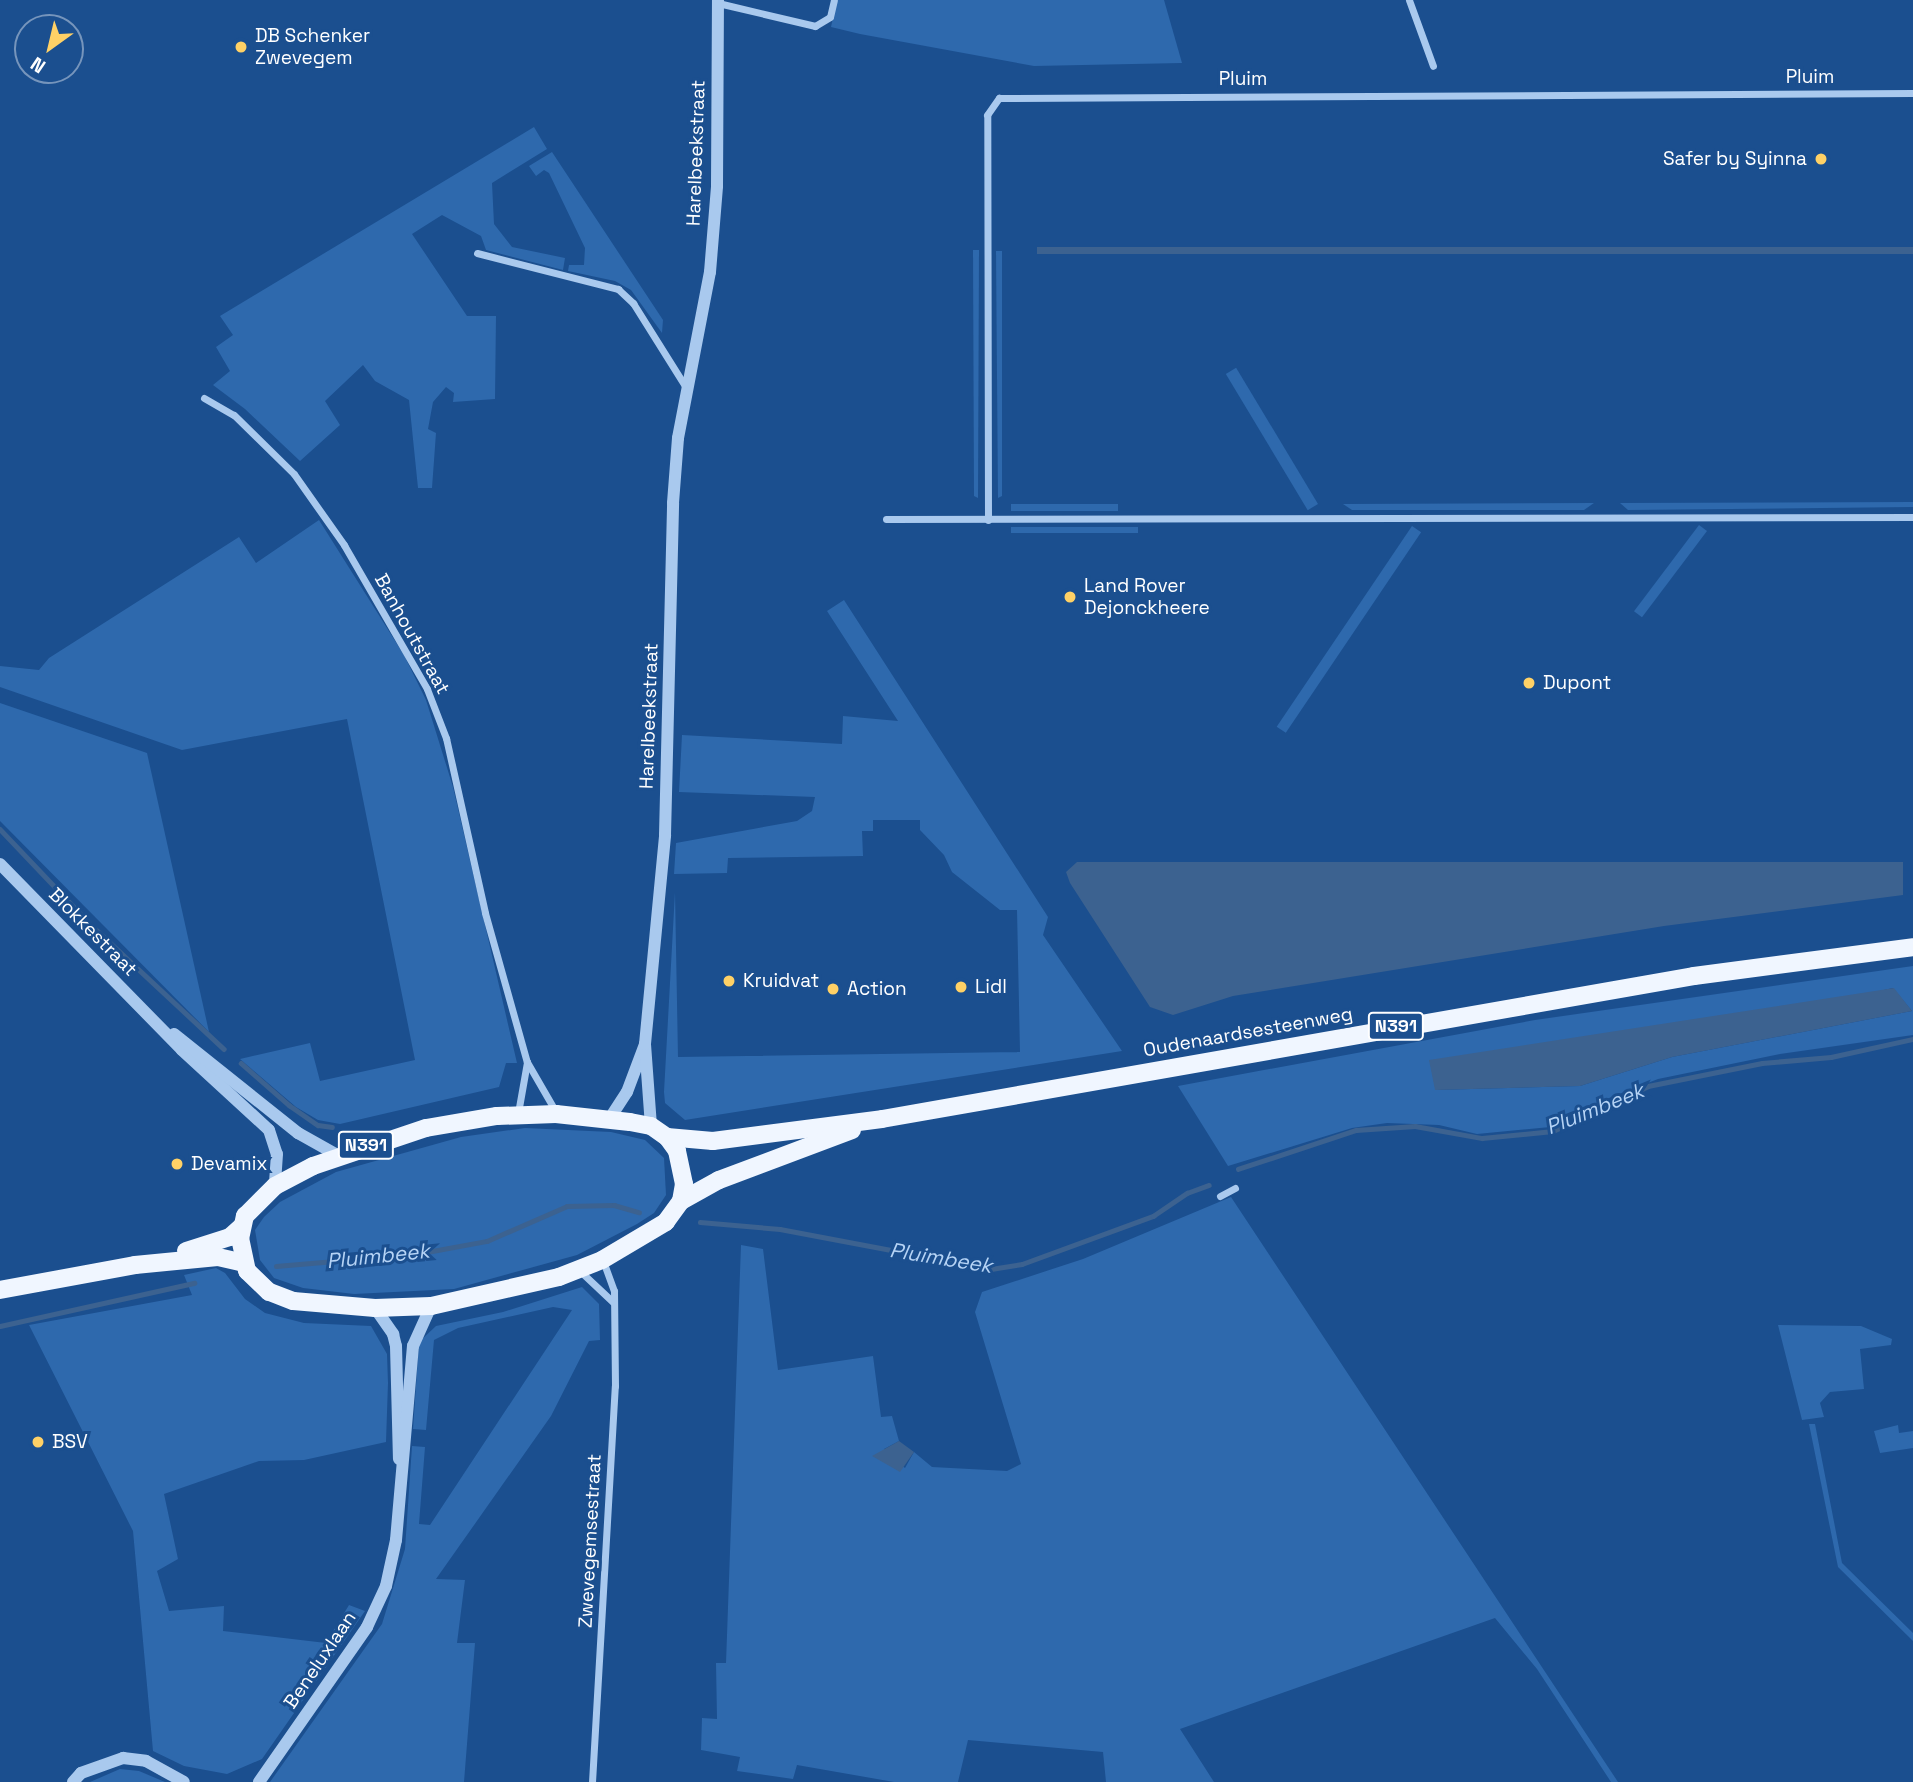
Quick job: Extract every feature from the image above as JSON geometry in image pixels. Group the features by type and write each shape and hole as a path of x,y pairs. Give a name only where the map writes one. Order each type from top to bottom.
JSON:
{"main road":[{"name":"Oudenaardsesteenweg","path":"659,1131 713,1141 882,1119 1694,976 1913,947"},
{"name":"N391","path":"0,1290 135,1265 216,1243 241,1227 254,1204 275,1186 339,1156 426,1128 518,1115 556,1114 610,1118 659,1131"},
{"name":"Oudenaardsesteenweg","path":"681,1201 719,1180 882,1119"},
{"path":"659,1131 683,1170 681,1201"},
{"name":"N391","path":"135,1265 218,1257 244,1263 253,1279 277,1296 375,1308 431,1307 529,1287 603,1260 654,1233 681,1201"},
{"path":"241,1227 244,1263"}],"street":[{"path":"718,1 815,26 831,17 834,0"},
{"path":"1409,0 1433,66"},
{"name":"Harelbeekstraat","path":"659,1131 645,1044 665,835 673,503 688,389 710,272 717,186 718,1"},
{"name":"Pluim","path":"988,520 988,116 999,98 1913,93"},
{"path":"477,253 618,289 633,303 688,389"},
{"name":"Banhoutstraat","path":"205,398 234,415 294,474 344,545 427,689 446,738 485,913 527,1062 556,1114"},
{"path":"886,519 1913,517"},
{"name":"Blokkestraat","path":"0,864 269,1130 277,1154 275,1186"},
{"name":"Blokkestraat","path":"161,1025 298,1133 339,1156"},
{"name":"Harelbeekstraat","path":"610,1118 627,1091 645,1044"},
{"name":"Banhoutstraat","path":"518,1115 527,1062"},
{"path":"1220,1196 1235,1188"},
{"name":"Zwevegemsestraat","path":"592,1782 615,1386 611,1276 603,1260"},
{"path":"579,1270 613,1302"},
{"name":"Beneluxlaan","path":"259,1782 376,1612 392,1565 413,1346 431,1307"},
{"name":"Beneluxlaan","path":"375,1308 396,1346 401,1467"},
{"path":"73,1782 81,1773 123,1758 146,1761 184,1782"}],"shaded area":[{"path":"837,0 1164,0 1182,63 1034,66 831,27"},
{"path":"534,127 547,149 492,183 494,224 512,247 565,258 563,270 486,250 481,236 442,215 412,234 467,316 496,316 495,399 453,402 454,393 446,387 433,402 428,429 436,433 432,488 418,488 409,400 375,381 363,365 325,401 340,425 300,461 245,409 213,385 230,371 216,347 233,335 220,316"},
{"path":"552,152 663,320 662,333 631,290 615,281 568,271 569,265 584,265 585,248 549,173 544,170 536,176 529,166"},
{"path":"1037,247 1913,247 1913,254 1037,254"},
{"path":"973,250 979,250 978,498 974,496"},
{"path":"996,251 1002,251 1002,496 998,498"},
{"path":"1236,368 1318,504 1308,510 1226,374"},
{"path":"1913,502 1913,507 1628,510 1620,503"},
{"path":"1594,503 1584,510 1352,510 1343,504"},
{"path":"1011,504 1118,504 1118,511 1011,511"},
{"path":"319,520 404,655 426,700 453,787 517,1063 506,1063 499,1087 340,1124 318,1120 296,1107 240,1059 310,1043 320,1081 415,1060 347,719 182,750 0,687 0,666 39,670 49,658 239,537 256,563"},
{"path":"1699,525 1707,531 1642,617 1634,611"},
{"path":"1412,526 1421,532 1286,733 1277,727"},
{"path":"1011,527 1138,527 1138,533 1011,533"},
{"path":"844,600 1048,917 1043,935 1122,1051 685,1120 665,1103 664,1092 675,892 678,1057 1020,1052 1017,910 1000,910 952,872 944,855 920,830 920,820 873,820 873,831 862,831 863,856 728,858 727,873 674,874 676,843 797,821 812,811 815,797 679,792 682,735 842,744 843,716 898,721 827,611"},
{"path":"0,703 147,753 209,1032 0,821"},
{"path":"1077,862 1903,862 1903,895 1664,926 1233,996 1173,1015 1150,1007 1070,883 1066,872"},
{"path":"1913,966 1913,1035 1780,1054 1658,1079 1604,1100 1561,1126 1477,1134 1439,1125 1387,1123 1352,1128 1228,1166 1178,1086 1535,1020","holes":["1893,988 1912,1011 1672,1057 1580,1086 1435,1090"]},
{"path":"1894,988 1912,1011 1672,1057 1580,1086 1435,1090 1429,1060"},
{"path":"525,1128 611,1132 645,1140 664,1158 666,1195 654,1213 577,1255 454,1289 354,1294 303,1288 274,1278 260,1260 255,1230 264,1217 280,1202 336,1172 461,1137"},
{"path":"1231,1197 1618,1782 1611,1782 1537,1669 1495,1618 1180,1729 1214,1782 1106,1782 1103,1752 968,1740 958,1782 894,1782 797,1765 793,1779 737,1771 740,1757 701,1750 702,1718 717,1719 716,1663 726,1663 741,1245 763,1249 778,1370 873,1356 881,1417 892,1416 899,1441 884,1449 905,1468 914,1452 932,1467 1007,1471 1021,1464 975,1312 982,1292 1083,1259"},
{"path":"216,1268 225,1273 245,1299 265,1313 304,1323 371,1326 387,1354 388,1383 386,1442 304,1460 259,1461 164,1494 178,1559 157,1571 169,1611 224,1606 223,1631 326,1643 349,1605 365,1611 262,1759 227,1774 184,1766 153,1751 133,1531 29,1325 192,1295 184,1275"},
{"path":"582,1287 599,1304 600,1340 589,1341 551,1416 436,1579 465,1580 457,1643 475,1643 464,1782 270,1782 382,1624 405,1549 412,1446 425,1447 419,1524 430,1525 572,1310 553,1307 458,1328 434,1340 426,1430 413,1429 419,1342 436,1326 503,1312"},
{"path":"1778,1325 1861,1326 1892,1339 1891,1345 1860,1349 1864,1389 1830,1392 1820,1403 1824,1417 1802,1420"},
{"path":"1809,1424 1815,1424 1842,1563 1913,1633 1913,1641 1838,1567"},
{"path":"1898,1425 1899,1433 1913,1431 1913,1448 1880,1453 1874,1431"},
{"path":"899,1441 914,1452 900,1472 872,1456"},
{"path":"120,1769 139,1771 165,1782 90,1782"}],"waterway":[{"path":"0,829 90,924 224,1049"},
{"name":"Pluimbeek","path":"1238,1169 1356,1130 1415,1126 1482,1138 1553,1131 1648,1086 1762,1063 1831,1057 1913,1039"},
{"path":"241,1063 289,1105 318,1125 332,1127"},
{"name":"Pluimbeek","path":"700,1222 780,1229 991,1269 1022,1264 1153,1216 1187,1193 1209,1185"},
{"name":"Pluimbeek","path":"276,1266 416,1254 487,1241 567,1206 614,1205 639,1212"},
{"name":"Pluimbeek","path":"0,1326 194,1283"}],"place":[{"name":"DB Schenker Zwevegem","path":"241,47"},
{"name":"Safer by Syinna","path":"1821,159"},
{"name":"Land Rover Dejonckheere","path":"1070,597"},
{"name":"Dupont","path":"1529,683"},
{"name":"Kruidvat","path":"729,981"},
{"name":"Lidl","path":"961,987"},
{"name":"Action","path":"833,989"},
{"name":"Devamix","path":"177,1164"},
{"name":"BSV","path":"38,1442"}]}
